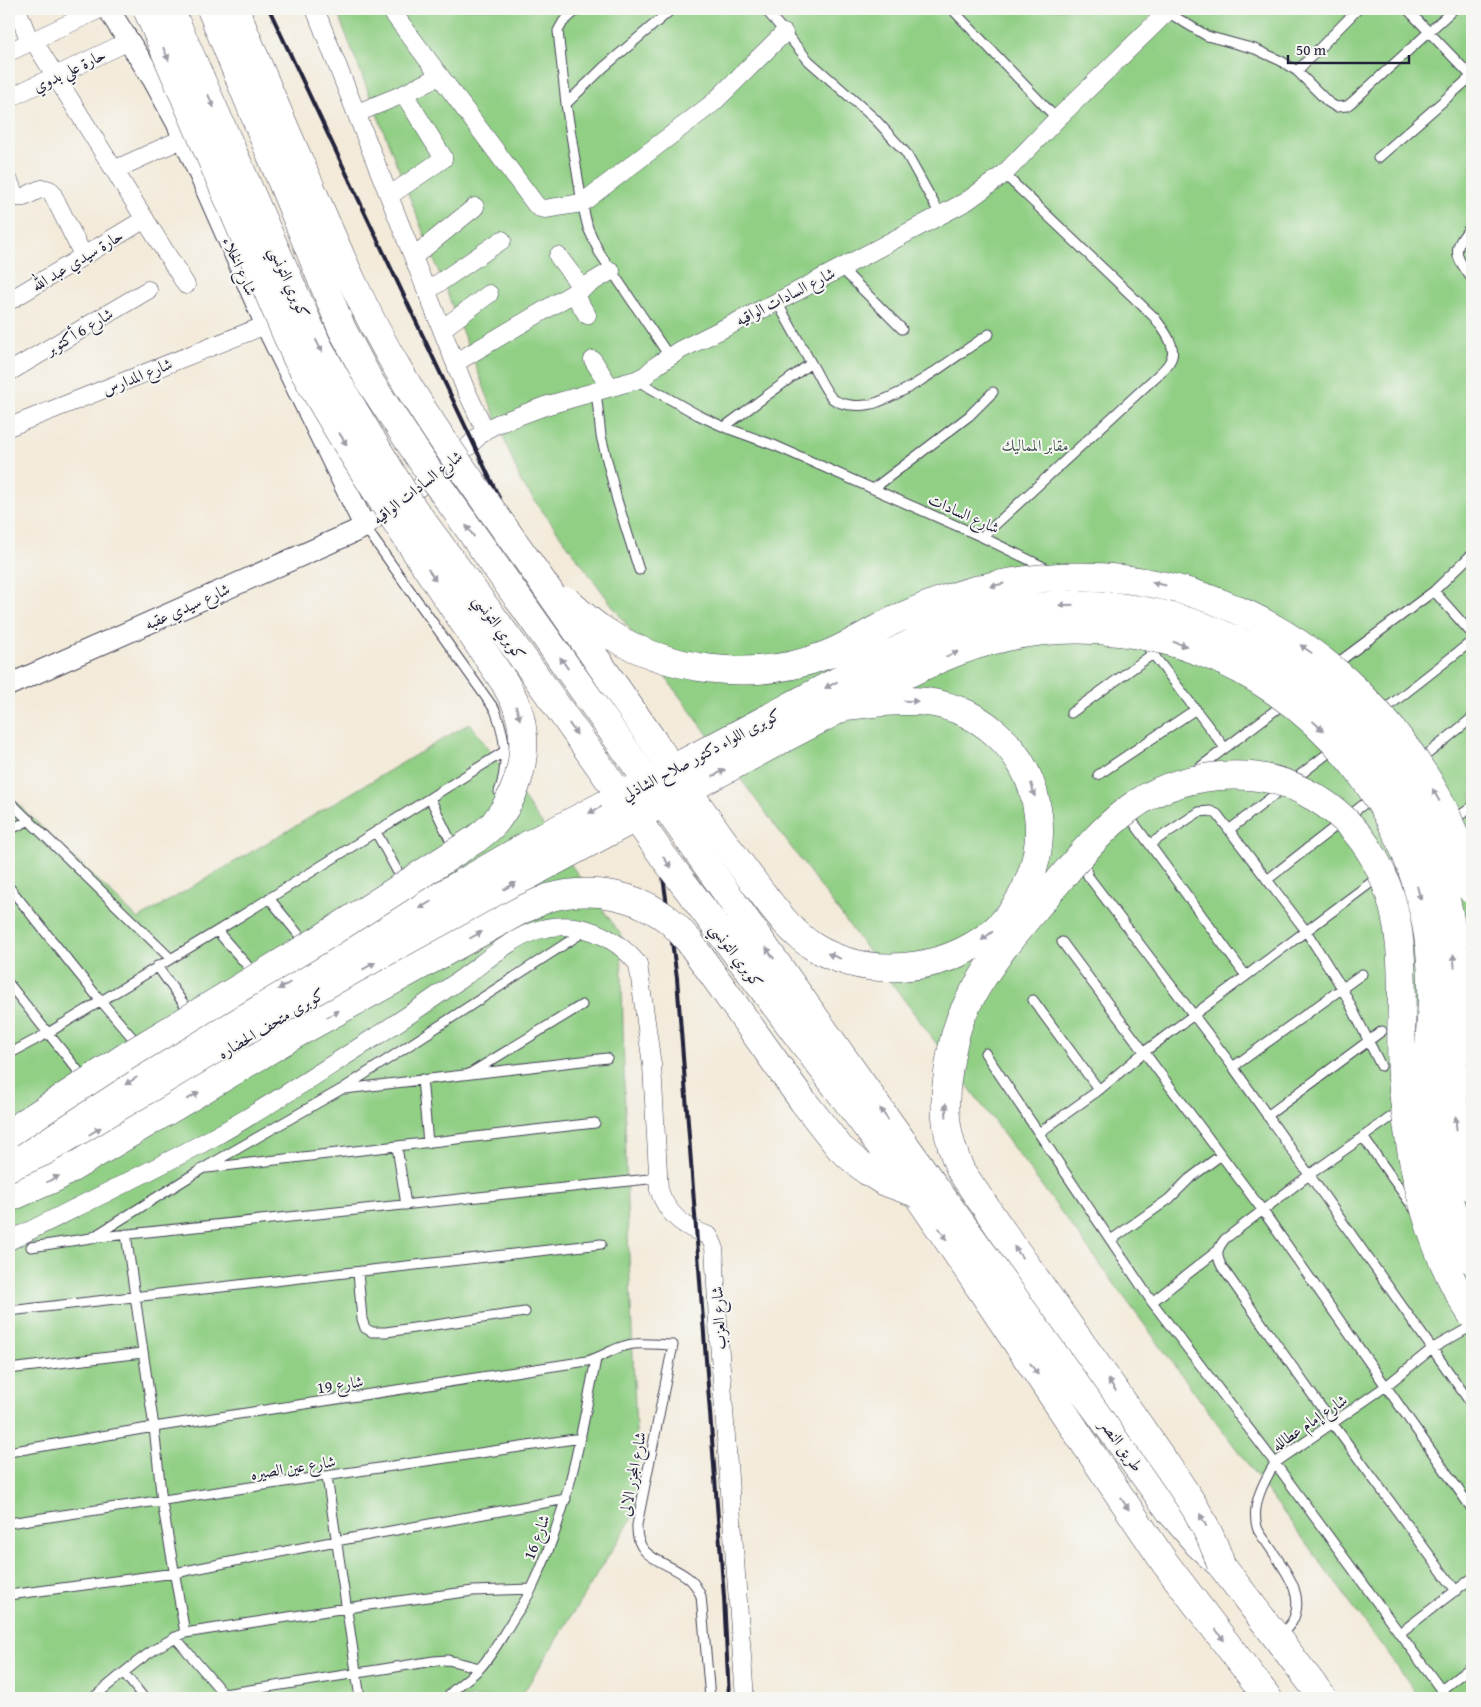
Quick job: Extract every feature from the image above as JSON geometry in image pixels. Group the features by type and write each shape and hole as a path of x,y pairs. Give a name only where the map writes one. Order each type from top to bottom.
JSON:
{"highway":[{"path":"9,1133 127,1056 319,940 476,839 495,822 509,802 519,778 524,753 522,728 516,704 504,683 325,411 296,357 147,9"},
{"name":"كوبري التونسي","path":"170,9 317,344 346,398 412,507 528,665 663,856 924,1188"},
{"name":"كوبري التونسي","path":"211,9 342,329 370,382 440,490 924,1188"},
{"path":"236,9 259,70 346,270 366,312 420,406 471,482 532,566 729,849 782,919 814,947 830,955 865,965 882,967 916,965 946,959 974,946 998,927 1018,903 1031,876 1038,846 1038,816 1032,786 1020,760 1000,735 978,719 957,708 916,701 845,706"},
{"path":"532,566 565,600 602,630 647,653 705,669 770,669 797,665 828,654 898,618 935,603 962,593 1022,580 1052,577 1115,578 1176,588 1206,597 1258,620 1304,646 1349,682 1370,703 1408,750 1439,800 1456,841 1472,890"},
{"name":"كوبرى اللواء دكتور صلاح الشاذلي","path":"528,846 874,662 947,627 1020,609 1093,604 1128,607 1197,623 1262,653 1317,690 1365,739 1403,791 1418,817 1442,882 1449,913 1455,963 1454,1098 1457,1137 1472,1187"},
{"name":"كوبرى اللواء دكتور صلاح الشاذلي","path":"538,870 845,706 940,658 979,644 1045,631 1092,629 1140,634 1215,657 1264,683 1306,715 1344,753 1377,798 1404,850 1420,897 1428,937 1432,972 1428,1082 1435,1139 1466,1268"},
{"path":"1221,1564 1208,1530 1190,1498 1104,1372 961,1172 952,1150 947,1128 946,1084 953,1042 961,1018 984,975 1020,926 1070,865 1094,840 1131,807 1165,790 1187,781 1204,777 1225,775 1266,779 1304,790 1321,801 1350,825 1372,852 1381,869 1388,889 1398,927 1401,957 1401,1058 1403,1090 1419,1190 1440,1251 1472,1315"},
{"name":"كوبرى متحف الحضاره","path":"9,1158 269,995 528,846"},
{"name":"كوبرى متحف الحضاره","path":"9,1185 280,1016 538,870"},
{"path":"9,1198 57,1177 294,1035 523,909 548,899 573,893 600,892 626,898 649,907 671,922 689,941 803,1101 840,1148 867,1172 882,1181 924,1188"},
{"name":"طريق النصر","path":"924,1188 1170,1511 1199,1546 1221,1564 1322,1698"},
{"name":"طريق النصر","path":"924,1188 1165,1563 1268,1698"}],"street":[{"path":"17,9 32,41 186,285"},
{"path":"9,52 100,9"},
{"name":"شارع الخلاء","path":"108,9 153,79 184,138 266,325 365,527"},
{"path":"315,9 455,363 485,430"},
{"path":"390,9 536,204 540,208 545,209 582,203 713,103 784,33"},
{"name":"شارع السادات الواقيه","path":"365,527 447,467 485,430 545,406 636,380 646,375 669,356 842,268 941,216 967,200 1004,174 1056,119 1168,10"},
{"name":"حارة علي بدوي","path":"9,98 129,41"},
{"path":"357,113 404,94 439,76"},
{"path":"389,196 443,160 443,157 404,94"},
{"path":"114,170 184,138"},
{"path":"9,181 19,197 40,188 48,188 83,255"},
{"path":"414,257 475,207"},
{"name":"حارة سيدي عبد الله","path":"9,301 145,219"},
{"path":"427,291 502,240"},
{"path":"558,256 587,314"},
{"path":"455,363 611,270"},
{"name":"شارع 6 أكتوبر","path":"9,372 148,290"},
{"path":"442,329 489,294"},
{"name":"شارع المدارس","path":"9,428 266,325"},
{"path":"594,360 603,389"},
{"name":"شارع سيدي عقبه","path":"9,685 365,527"},
{"path":"9,1242 214,1137 359,1048 523,936 550,927 565,926 587,930"},
{"name":"شارع العزب","path":"587,930 606,936 618,944 638,964 652,1065 659,1190 668,1210 676,1218 697,1232 709,1236 714,1246 719,1341 745,1698"}],"lane":[{"path":"578,9 563,22 558,32 566,104 582,203 588,228 599,252 669,356"},
{"path":"566,104 604,67 672,9"},
{"path":"765,9 810,61 875,119 906,153 941,216"},
{"path":"952,9 1056,119"},
{"path":"1297,71 1358,9"},
{"path":"1378,158 1472,76 1407,9"},
{"path":"1168,10 1207,36 1255,49 1281,61 1297,71 1328,102 1336,107 1347,106 1454,9"},
{"path":"982,537 1159,374 1171,360 1173,350 1167,336 1154,317 1004,174"},
{"path":"1472,225 1459,241 1458,247 1461,264 1472,279"},
{"path":"842,268 902,329"},
{"path":"776,302 833,398 839,402 859,405 876,403 906,389 989,334"},
{"path":"724,427 811,363"},
{"name":"شارع السادات","path":"636,380 698,415 724,427 776,446 982,537 1074,581 1080,586"},
{"path":"603,389 601,436 617,500 638,570"},
{"path":"873,489 969,416 993,392"},
{"path":"365,527 495,710 506,750 505,769 496,798"},
{"path":"1472,554 1434,591 1131,819 1091,854 1087,859 1086,870 1088,876 1233,1067 1472,1405"},
{"path":"1434,591 1472,634"},
{"path":"1094,596 1115,614"},
{"path":"1129,626 1154,653 1225,748"},
{"path":"1370,720 1472,641"},
{"path":"1071,713 1154,653"},
{"path":"1098,775 1196,710"},
{"path":"1267,880 1472,718"},
{"path":"1229,830 1362,726"},
{"path":"9,1054 48,1033 217,930 506,750"},
{"path":"430,798 453,846"},
{"path":"9,801 170,958"},
{"path":"1441,830 1472,807"},
{"path":"1150,844 1204,811 1217,814 1306,931 1342,988 1381,1066"},
{"path":"1131,819 1246,976"},
{"path":"9,830 30,820"},
{"path":"9,1123 453,846 471,830"},
{"path":"376,832 401,878"},
{"path":"1039,1133 1100,1090 1144,1052 1433,836"},
{"path":"9,886 100,1000 137,1043"},
{"path":"269,898 304,940"},
{"path":"217,930 253,972"},
{"path":"90,1238 202,1169 342,1089 587,930"},
{"path":"1062,942 1263,1211 1472,1509"},
{"path":"157,966 189,1011"},
{"path":"1233,1067 1362,974"},
{"path":"9,984 83,1077"},
{"path":"1033,1000 1100,1090"},
{"path":"466,1075 582,1005"},
{"path":"1267,1116 1382,1031"},
{"path":"985,1053 1152,1302 1275,1463 1444,1694 1472,1666"},
{"path":"342,1089 607,1058"},
{"path":"1152,1302 1217,1251 1225,1239 1309,1176 1416,1100 1472,1067"},
{"path":"422,1080 428,1143"},
{"path":"202,1169 595,1124"},
{"path":"1363,1137 1466,1268"},
{"path":"397,1146 406,1205"},
{"path":"1111,1240 1169,1199 1189,1179 1221,1155"},
{"path":"32,1247 126,1234 658,1178"},
{"path":"126,1234 154,1427 162,1502 185,1633"},
{"path":"9,1311 601,1244"},
{"path":"1217,1251 1217,1257 1222,1267 1333,1424 1456,1591"},
{"path":"358,1272 362,1319 365,1328 372,1332 386,1332 525,1312"},
{"name":"شارع إمام عطالله","path":"1278,1639 1291,1623 1298,1603 1296,1589 1257,1529 1255,1511 1265,1478 1275,1463 1386,1386 1433,1348 1472,1326"},
{"name":"شارع 19","path":"9,1452 154,1427 596,1359 631,1344 673,1345"},
{"name":"شارع المجزر الالى","path":"673,1345 636,1536 641,1547 649,1555 687,1577 695,1585 701,1596 710,1698"},
{"path":"9,1369 142,1353"},
{"name":"شارع 16","path":"446,1698 480,1668 531,1590 556,1530 566,1499 581,1438 596,1359"},
{"name":"شارع عين الصيره","path":"9,1523 162,1502 581,1438"},
{"path":"327,1477 360,1698"},
{"path":"9,1595 175,1573 336,1541 566,1499"},
{"path":"1400,1634 1472,1578"},
{"path":"93,1698 124,1673 175,1637 185,1633 346,1608 473,1591 531,1590"},
{"path":"175,1637 225,1696 448,1660 480,1668"},
{"path":"124,1673 144,1698"}],"green space":[{"name":"مقابر المماليك","path":"336,9 1472,9 1472,1698 1420,1698 521,482"},
{"path":"470,723 621,935 627,1206 639,1507 520,1698 9,1698 9,796 138,919"}],"railway":[{"path":"269,9 501,502 640,710 677,978 724,1597 729,1698"}]}
